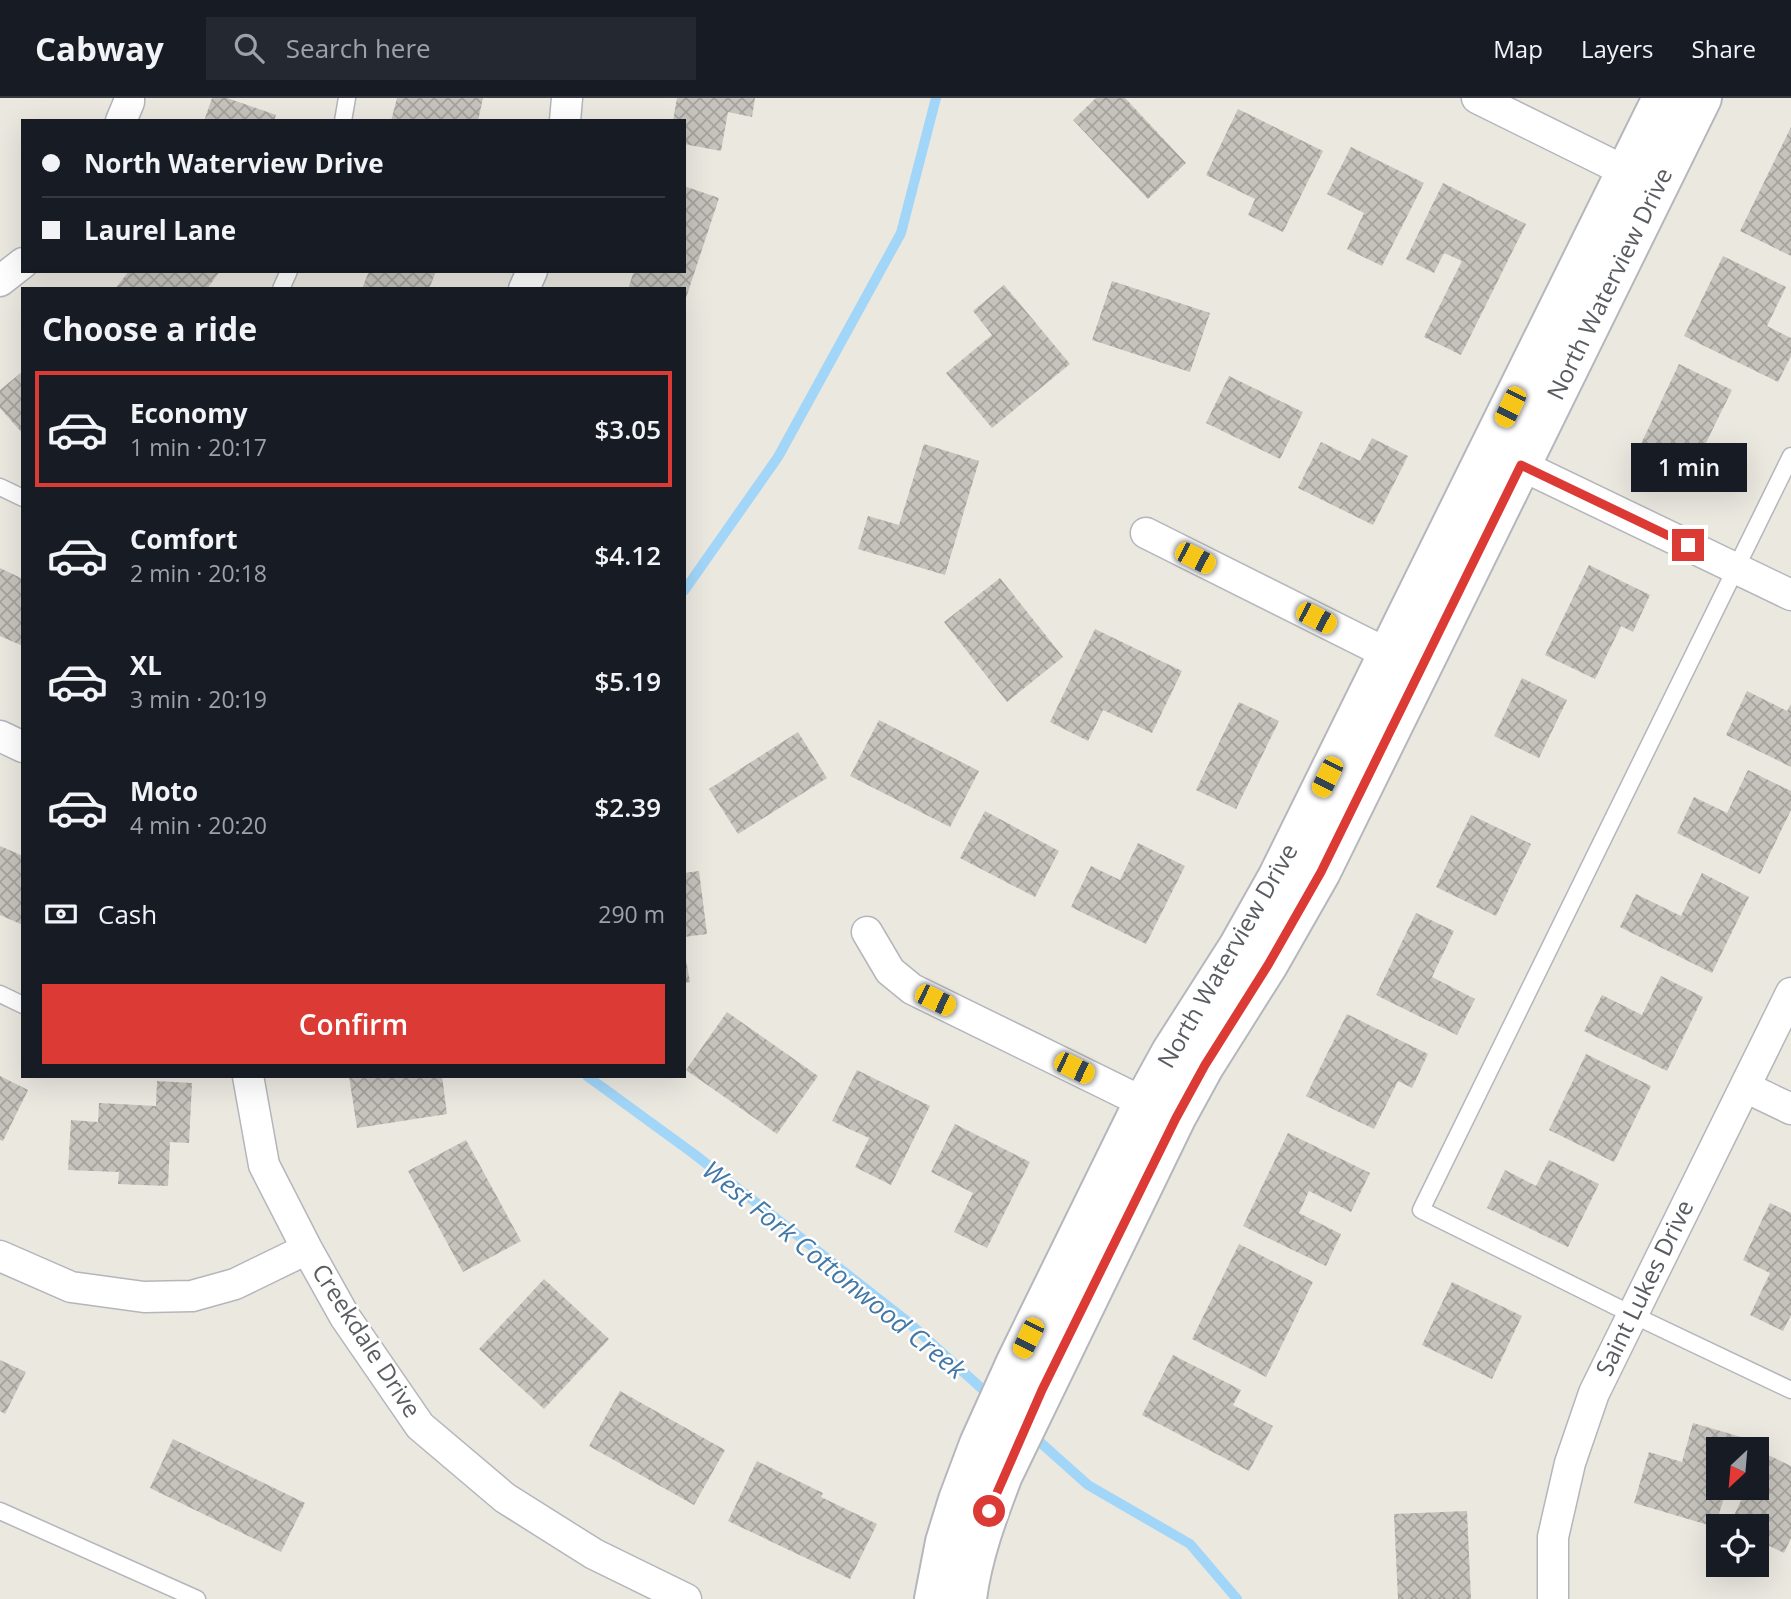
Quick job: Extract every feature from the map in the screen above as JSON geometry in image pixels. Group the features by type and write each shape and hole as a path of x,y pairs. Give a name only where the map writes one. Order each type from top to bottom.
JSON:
{"street":[{"path":"122,119 129,98"},
{"path":"565,119 567,98"},
{"path":"1477,98 1642,179"},
{"name":"North Waterview Drive","path":"1642,179 1661,98"},
{"name":"North Waterview Drive","path":"967,1599 989,1511 1159,1110 1171,1052 1238,947 1404,662 1642,179 1702,98"},
{"path":"0,281 21,265"},
{"path":"1505,457 1791,595"},
{"path":"1146,533 1404,662"},
{"path":"0,736 21,746"},
{"path":"867,932 890,971 912,989 1159,1110"},
{"name":"Saint Lukes Drive","path":"1553,1599 1553,1537 1570,1462 1594,1393 1791,993"},
{"name":"Creekdale Drive","path":"248,1078 264,1165 345,1317 420,1426 505,1498 594,1554 686,1599"},
{"path":"1745,1087 1791,1109"},
{"name":"North Waterview Drive","path":"934,1599 945,1542 958,1500 979,1444 1016,1362 1159,1110"},
{"path":"0,1256 71,1286 144,1297 192,1296 236,1284 307,1249"}],"lane":[{"path":"343,119 347,98"},
{"path":"1791,456 1421,1209 1791,1390"},
{"path":"0,487 21,497"},
{"path":"0,994 21,1003"},
{"path":"0,1511 197,1599"}],"building":[{"path":"212,98 227,98 276,115 275,119 205,119"},
{"path":"397,98 483,98 478,119 392,119"},
{"path":"677,98 755,98 752,117 728,112 721,151 686,144 686,119 673,119"},
{"path":"1096,98 1125,98 1186,163 1148,199 1073,120"},
{"path":"1238,109 1323,151 1283,232 1248,215 1255,199 1206,175"},
{"path":"1791,127 1791,256 1740,231"},
{"path":"1351,147 1424,183 1382,266 1347,249 1364,213 1327,194"},
{"path":"1443,183 1526,224 1461,355 1424,337 1462,261 1444,253 1434,273 1406,259"},
{"path":"686,187 719,198 686,298 686,287 629,287 633,273 686,273"},
{"path":"1723,256 1786,287 1767,326 1791,338 1791,356 1778,382 1684,336"},
{"path":"127,273 219,273 208,287 117,287"},
{"path":"368,273 435,273 430,287 363,287"},
{"path":"1112,281 1210,313 1190,372 1092,340"},
{"path":"1004,285 1070,364 992,428 946,373 992,335 973,311"},
{"path":"1679,364 1732,390 1691,473 1639,448"},
{"path":"21,373 21,432 0,408 0,390"},
{"path":"1229,376 1303,412 1280,459 1206,423"},
{"path":"1372,438 1408,456 1373,525 1298,488 1321,442 1360,461"},
{"path":"924,444 979,461 945,575 858,549 868,516 899,525"},
{"path":"1589,565 1650,595 1633,632 1621,626 1595,679 1545,655"},
{"path":"0,568 21,578 21,645 0,636"},
{"path":"1000,578 1063,657 1007,702 944,622"},
{"path":"1095,629 1182,671 1152,733 1103,710 1088,741 1050,722"},
{"path":"1522,678 1567,700 1539,758 1494,736"},
{"path":"1747,691 1787,711 1791,704 1791,767 1726,735"},
{"path":"1239,702 1279,721 1236,809 1196,790"},
{"path":"879,720 979,771 950,827 850,776"},
{"path":"798,732 827,778 738,834 709,789"},
{"path":"1748,770 1791,791 1791,810 1760,874 1677,833 1694,797 1727,813"},
{"path":"985,811 1059,851 1035,897 960,858"},
{"path":"1471,815 1531,844 1496,916 1436,887"},
{"path":"1138,843 1185,866 1146,944 1071,907 1091,866 1120,880"},
{"path":"0,846 21,855 21,924 0,915"},
{"path":"699,871 707,934 686,937 686,873"},
{"path":"1702,873 1749,897 1712,973 1620,927 1636,894 1681,916"},
{"path":"1416,913 1454,931 1432,977 1475,999 1457,1035 1376,995"},
{"path":"686,961 690,982 686,983"},
{"path":"1661,976 1703,997 1667,1071 1584,1031 1602,995 1642,1015"},
{"path":"727,1012 818,1076 777,1134 686,1070"},
{"path":"1347,1014 1428,1054 1412,1088 1398,1081 1374,1129 1306,1096"},
{"path":"1586,1054 1651,1086 1614,1162 1549,1130"},
{"path":"857,1070 930,1106 891,1185 855,1167 869,1138 832,1121"},
{"path":"0,1076 28,1090 3,1141 0,1140"},
{"path":"349,1078 442,1078 447,1114 357,1128"},
{"path":"157,1081 192,1083 189,1143 170,1142 168,1186 118,1184 119,1172 68,1170 71,1120 98,1122 99,1103 156,1106"},
{"path":"955,1124 1030,1162 987,1248 954,1232 973,1193 931,1172"},
{"path":"1288,1133 1370,1173 1351,1212 1309,1191 1299,1213 1341,1234 1326,1266 1243,1226"},
{"path":"466,1140 521,1241 463,1272 408,1171"},
{"path":"1549,1160 1599,1184 1568,1247 1487,1208 1505,1170 1536,1186"},
{"path":"1770,1203 1791,1213 1791,1315 1783,1331 1750,1315 1770,1273 1743,1260"},
{"path":"1239,1244 1313,1282 1266,1377 1192,1339"},
{"path":"544,1279 609,1339 544,1409 479,1349"},
{"path":"1452,1282 1522,1316 1492,1379 1422,1345"},
{"path":"1173,1355 1241,1390 1233,1405 1273,1426 1249,1471 1142,1415"},
{"path":"0,1360 26,1372 5,1414 0,1411"},
{"path":"620,1391 725,1450 694,1505 589,1446"},
{"path":"1693,1423 1741,1437 1706,1437 1706,1500 1723,1500 1719,1514 1706,1514 1706,1524 1634,1503 1649,1452 1682,1462"},
{"path":"173,1439 305,1503 281,1552 150,1488"},
{"path":"1769,1455 1791,1466 1791,1538 1784,1553 1769,1546 1769,1514 1735,1514 1741,1500 1769,1500"},
{"path":"757,1461 823,1493 821,1497 877,1524 850,1579 728,1521"},
{"path":"1467,1511 1471,1599 1398,1599 1394,1514"}],"waterway":[{"name":"West Fork Cottonwood Creek","path":"686,588 778,457 901,233 936,98"},
{"name":"West Fork Cottonwood Creek","path":"590,1078 694,1154 908,1322 990,1396"},
{"name":"West Fork Cottonwood Creek","path":"1032,1435 1088,1485 1190,1544 1237,1599"}],"route":[{"path":"989,1511 1042,1390 1176,1118 1321,872 1521,465 1688,545"}]}
